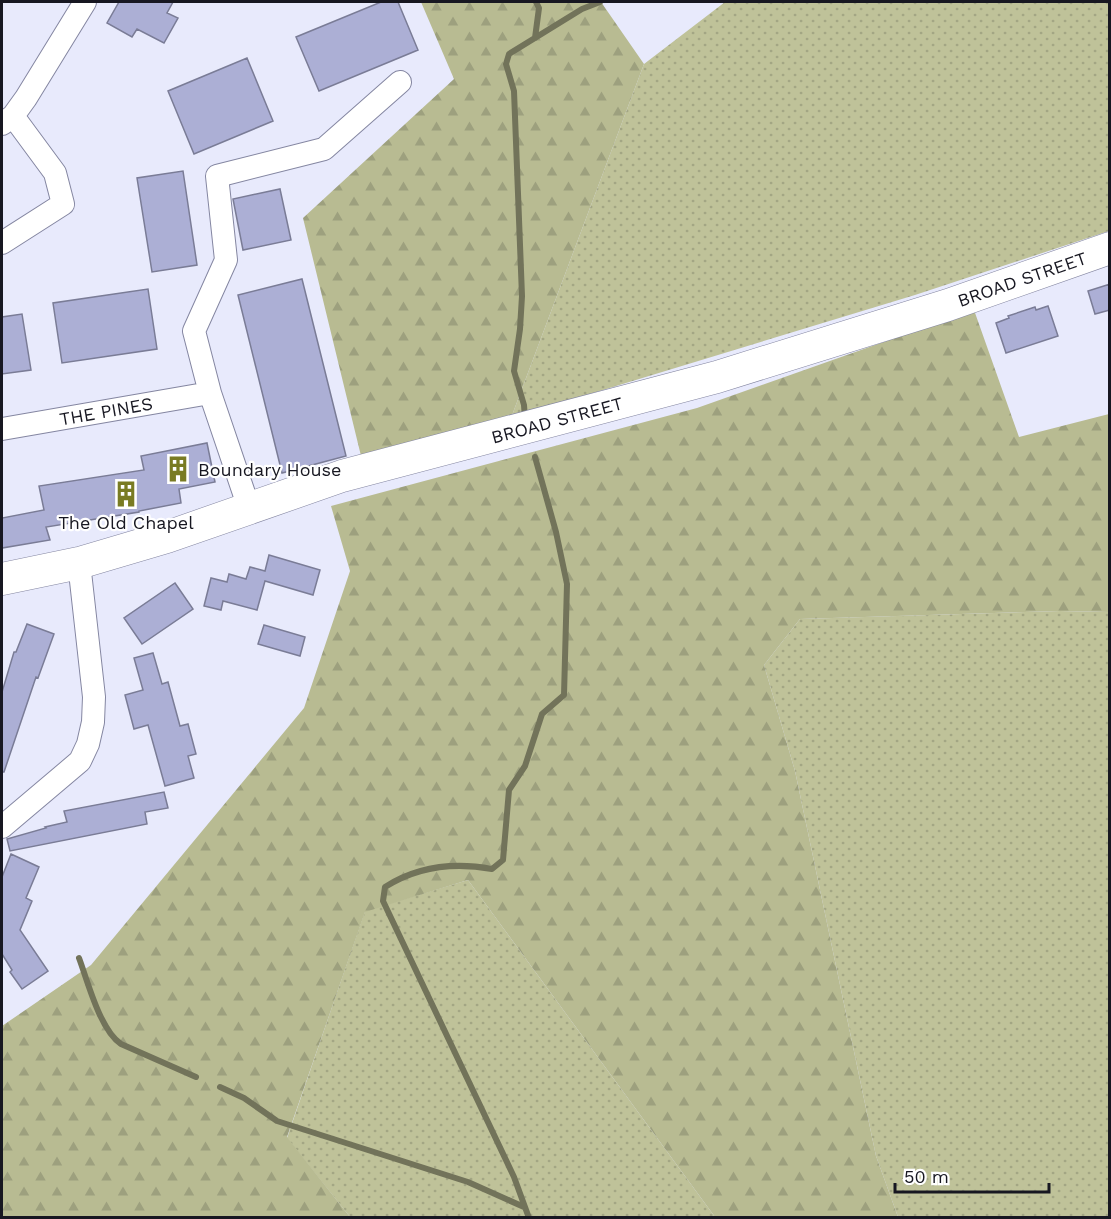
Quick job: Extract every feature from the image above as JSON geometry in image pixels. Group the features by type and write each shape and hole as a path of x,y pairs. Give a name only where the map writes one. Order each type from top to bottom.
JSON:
{"street":[{"path":"2,243 63,204 55,174 7,120 33,86 85,2"},
{"path":"249,508 210,393 194,331 225,260 217,176 324,149 400,82"},
{"name":"BROAD STREET","path":"2,579 79,563 167,537 342,476 717,377 948,305 1110,248"},
{"name":"THE PINES","path":"2,429 210,393"},
{"path":"2,827 80,761 88,744 93,722 94,697 79,563"}],"green space":[{"path":"421,2 601,2 644,64 511,418 362,460 303,218 454,79"},
{"path":"725,2 1109,2 1109,231 915,295 511,418 644,64"},
{"path":"974,310 1019,437 1109,414 1109,612 1060,611 800,619 764,665 795,771 876,1156 898,1217 715,1217 468,880 365,912 287,1137 350,1217 2,1217 2,1026 91,965 304,708 350,571 331,506 697,408"},
{"path":"1060,611 1109,612 1109,1217 898,1217 876,1156 795,771 764,665 800,619"},
{"path":"468,880 715,1217 350,1217 287,1138 365,911"}],"building":[{"path":"119,2 173,2 167,13 178,18 164,43 137,29 132,37 107,23"},
{"path":"381,2 398,2 418,50 319,91 296,37"},
{"path":"247,58 273,121 194,154 168,91"},
{"path":"183,171 197,265 152,272 137,178"},
{"path":"280,189 291,240 243,250 233,199"},
{"path":"302,279 346,456 282,473 238,295"},
{"path":"1110,284 1110,310 1095,314 1088,291"},
{"path":"148,289 157,349 62,363 53,303"},
{"path":"1048,306 1058,336 1006,353 996,323 1009,318 1008,316 1035,307 1036,310"},
{"path":"22,314 31,370 2,374 2,317"},
{"path":"207,443 215,482 179,489 181,503 46,527 50,540 2,548 2,518 44,510 39,486 144,470 141,456"},
{"path":"269,555 320,570 313,595 265,581 257,610 223,601 221,610 204,606 211,578 227,582 229,574 246,579 250,567 265,571"},
{"path":"175,583 193,609 142,644 124,618"},
{"path":"27,624 54,634 38,678 36,677 4,772 2,772 2,692 14,652 16,652"},
{"path":"264,625 305,637 300,656 258,644"},
{"path":"153,653 162,684 168,682 180,726 188,724 196,754 188,756 194,778 165,786 148,725 134,729 125,695 143,690 134,658"},
{"path":"164,792 168,808 145,812 147,824 10,851 7,839 67,822 64,811"},
{"path":"11,854 39,867 26,898 32,901 20,930 48,971 22,989 10,972 12,970 2,954 2,877"}],"waterway":[{"path":"535,38 539,8 536,2"},
{"path":"525,419 524,405 514,371 522,296 514,91 506,64 509,54 582,9 600,2"},
{"path":"529,1218 514,1177 383,901 385,887 410,874 450,866 492,869 503,860 509,790 525,766 542,714 564,695 567,584 556,532 535,457"},
{"path":"79,958 101,1017 114,1037 121,1044 196,1077"},
{"path":"220,1087 244,1098 277,1121 468,1182 524,1207"}],"place":[{"name":"Boundary House","path":"178,469"},
{"name":"The Old Chapel","path":"126,494"}]}
